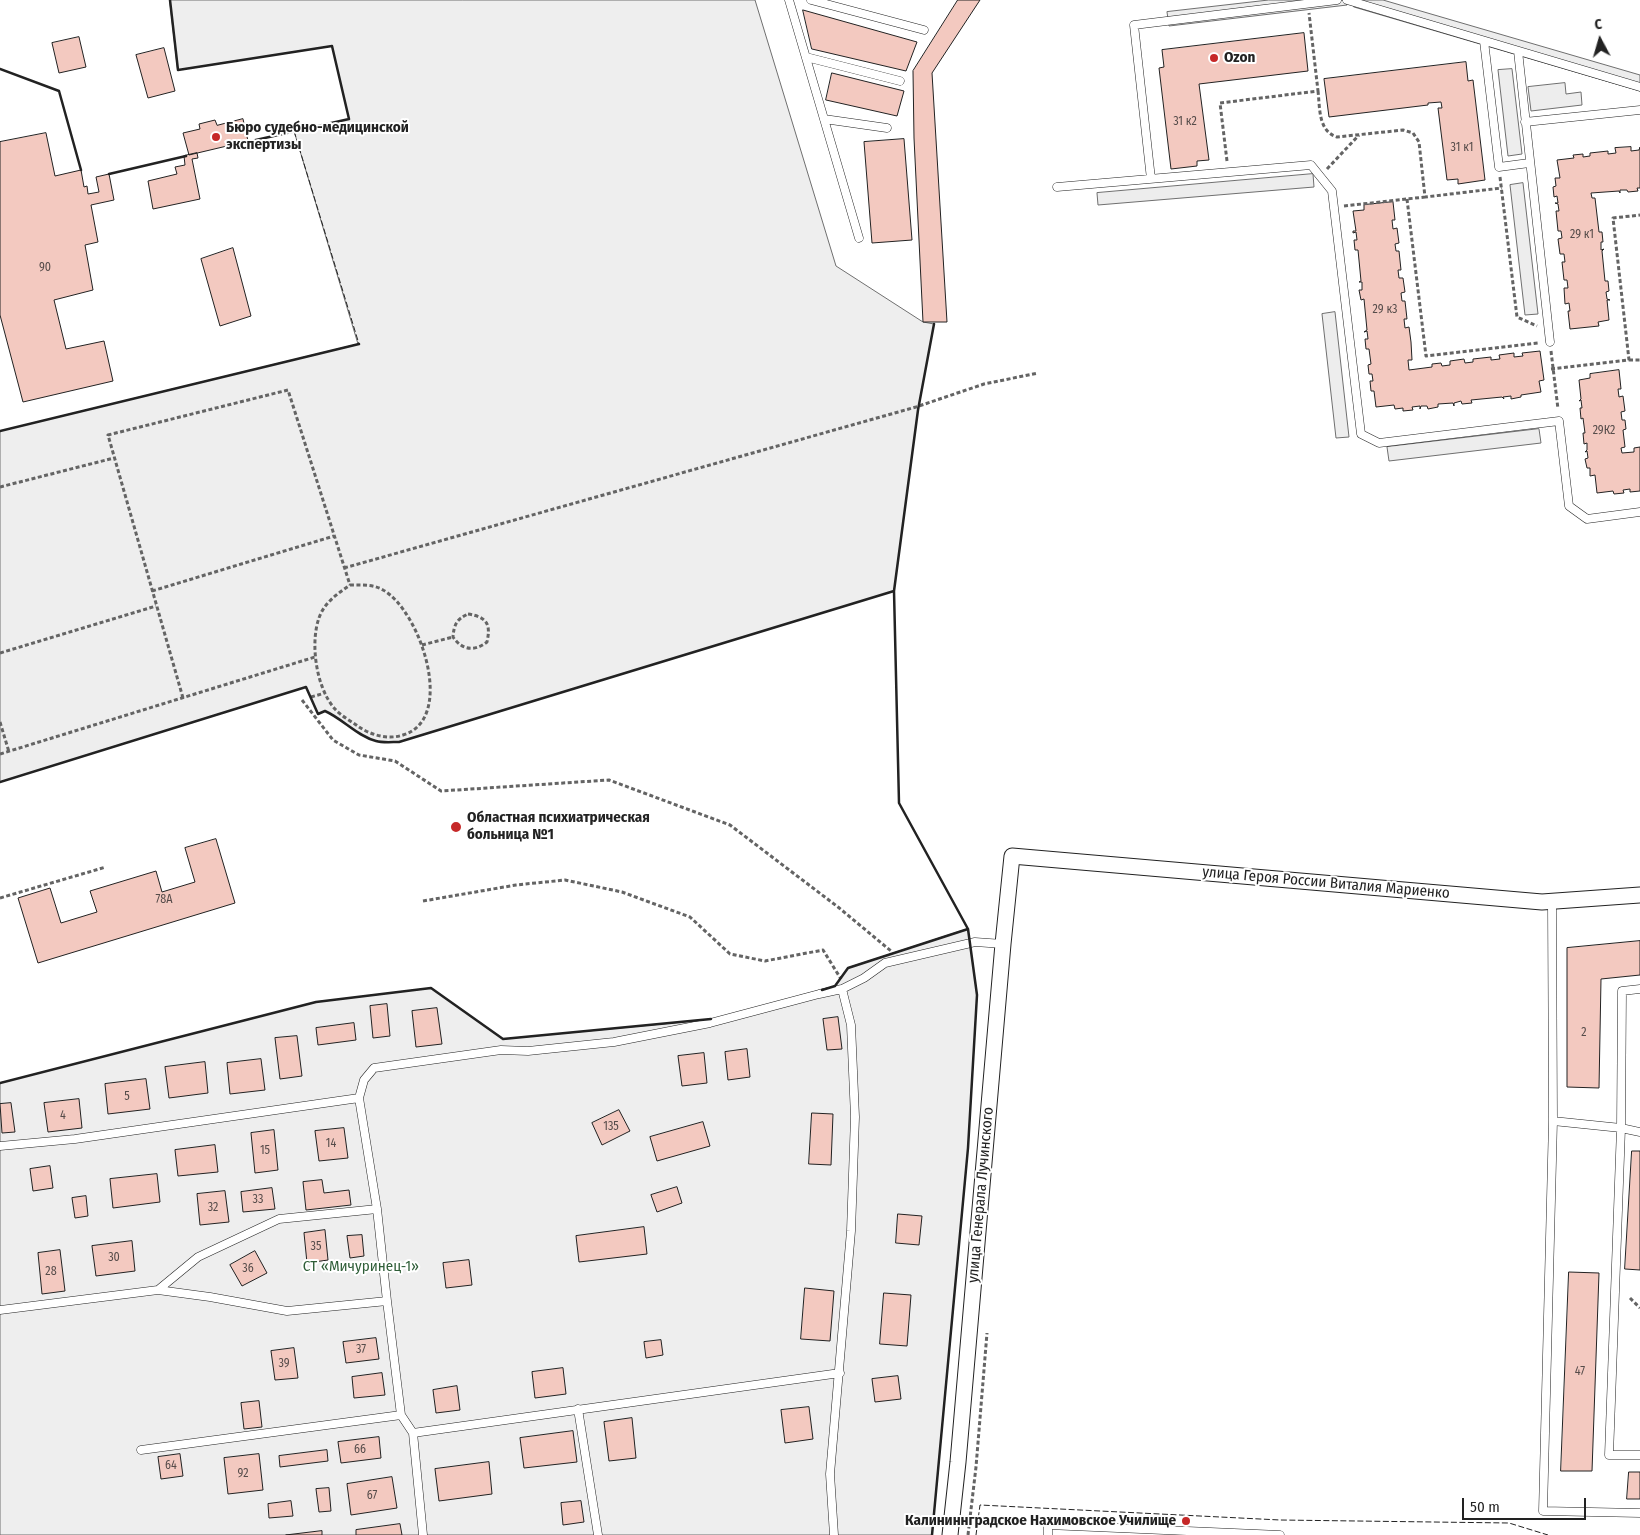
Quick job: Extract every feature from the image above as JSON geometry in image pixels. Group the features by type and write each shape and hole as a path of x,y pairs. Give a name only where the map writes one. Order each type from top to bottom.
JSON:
{"street":[{"name":"улица Героя России Виталия Мариенко","path":"1012,856 1542,902 1640,895"},
{"name":"улица Генерала Лучинского","path":"950,1535 958,1462 1002,944 1012,856"}],"lane":[{"path":"789,0 859,238"},
{"path":"811,0 924,30"},
{"path":"1151,179 1134,25 1336,0"},
{"path":"1347,0 1640,87"},
{"path":"1484,41 1499,166 1529,163"},
{"path":"1518,51 1550,342"},
{"path":"806,57 900,81"},
{"path":"1525,122 1640,110"},
{"path":"824,119 887,128"},
{"path":"1057,187 1311,165 1332,191 1361,434 1379,442 1559,421 1569,506 1587,519 1640,512"},
{"path":"1552,902 1553,1121 1543,1511 1640,1513"},
{"path":"423,1535 413,1433 401,1415 377,1209 359,1098 364,1080 374,1068 501,1050 528,1051 614,1042 710,1023 842,989 864,978 886,963 901,959 975,942 1002,944"},
{"path":"834,1535 830,1474 851,1231 855,1117 851,1025 842,989"},
{"path":"1640,989 1622,990 1621,1128 1609,1455 1640,1455"},
{"path":"0,1146 75,1139 359,1098"},
{"path":"1553,1121 1621,1128 1640,1132"},
{"path":"158,1290 198,1257 279,1219 377,1209"},
{"path":"0,1310 158,1290 210,1297 286,1311 387,1301"},
{"path":"413,1433 840,1373"},
{"path":"578,1409 598,1535"},
{"path":"140,1450 401,1415"},
{"path":"1048,1535 1048,1525 1280,1535"}],"path":[{"path":"1308,4 1322,122 1328,132 1337,137 1403,130 1413,133 1418,142 1425,196"},
{"path":"1228,172 1220,103 1318,91"},
{"path":"1320,176 1359,135"},
{"path":"1499,166 1517,317 1549,332"},
{"path":"1334,207 1502,188"},
{"path":"1407,199 1426,356 1550,342 1559,421"},
{"path":"1629,360 1613,218 1640,215"},
{"path":"1552,369 1640,360"},
{"path":"344,568 907,410 984,384 1038,373"},
{"path":"183,698 108,436 288,390 350,585"},
{"path":"0,488 114,458"},
{"path":"152,591 334,536"},
{"path":"350,585 368,585 383,590 397,601 418,632 428,667 429,699 426,715 417,728 402,736 382,737 365,731 334,709 325,693 315,657 319,617 331,598 350,585"},
{"path":"0,653 156,606"},
{"path":"468,614 478,616 487,622 489,631 487,642 480,648 467,649 458,644 452,636 454,626 460,617 468,614"},
{"path":"422,645 452,636"},
{"path":"0,754 315,657"},
{"path":"310,697 325,693"},
{"path":"302,700 333,740 359,755 395,761 441,791 608,780 730,825 838,907 901,959"},
{"path":"0,722 9,752"},
{"path":"0,898 106,867"},
{"path":"423,901 565,880 622,892 690,917 730,954 765,961 823,950 840,976 842,989"},
{"path":"1630,1298 1640,1308"},
{"path":"968,1535 976,1467 987,1329"}],"green space":[{"path":"170,0 755,0 836,266 923,322 934,324 918,410 894,591 399,742 369,739 325,711 318,714 306,687 0,782 0,431 358,344 294,131 349,119 332,46 178,70"},
{"name":"СТ «Мичуринец-1»","path":"968,929 977,995 968,1148 932,1535 0,1535 0,1083 316,1002 431,988 503,1039 715,1019 835,986 848,968"}],"shaded area":[{"path":"1269,0 1346,0 1347,5 1169,26 1167,12"},
{"path":"1357,0 1383,0 1640,75 1640,91 1354,7"},
{"path":"1512,69 1522,154 1508,156 1498,70"},
{"path":"1565,83 1566,94 1581,92 1582,105 1531,111 1528,87"},
{"path":"1313,174 1314,187 1098,205 1097,193"},
{"path":"1523,183 1538,314 1525,315 1510,185"},
{"path":"1335,312 1349,437 1336,438 1322,314"},
{"path":"1539,429 1541,443 1389,461 1387,447"}],"building":[{"path":"958,0 980,0 932,73 947,322 923,322 914,138 913,71"},
{"path":"803,10 917,42 906,71 812,49"},
{"path":"1304,33 1308,71 1199,84 1209,160 1197,161 1197,166 1171,169 1159,68 1164,67 1162,50"},
{"path":"79,37 86,67 59,73 52,43"},
{"path":"164,48 175,91 148,98 136,55"},
{"path":"1466,62 1468,81 1473,80 1485,180 1458,184 1458,179 1447,180 1438,108 1442,108 1441,102 1329,117 1324,79"},
{"path":"832,73 904,91 897,116 826,100"},
{"name":"Бюро судебно-медицинской экспертизы","path":"243,119 248,141 189,155 183,133 200,129 199,124 215,120 217,125"},
{"path":"46,133 55,176 81,170 84,187 87,186 88,194 99,192 96,177 109,174 114,200 91,205 98,242 85,245 93,290 54,300 66,349 104,341 113,381 23,402 0,315 0,142"},
{"path":"904,139 912,240 872,243 864,142"},
{"path":"1631,147 1631,151 1639,150 1640,147 1640,188 1637,188 1638,191 1628,192 1627,190 1620,190 1620,193 1619,191 1591,193 1592,198 1595,198 1599,232 1602,232 1603,242 1601,242 1601,250 1604,249 1602,251 1605,281 1608,281 1609,291 1606,292 1607,299 1610,300 1607,300 1609,320 1598,322 1599,326 1570,329 1569,303 1565,304 1564,288 1568,288 1567,280 1564,280 1562,262 1565,262 1564,254 1560,254 1558,239 1562,238 1561,231 1558,231 1556,211 1559,211 1558,204 1555,203 1558,203 1557,196 1554,197 1553,187 1556,186 1555,178 1560,178 1557,160 1574,158 1573,155 1583,154 1583,157 1590,156 1590,153 1608,151 1608,154 1616,153 1615,148"},
{"path":"197,153 198,158 192,159 200,199 153,209 148,181 177,174 175,167 185,165 184,156"},
{"path":"1393,202 1395,220 1392,220 1393,229 1397,228 1399,243 1395,244 1396,251 1399,251 1401,270 1398,270 1399,278 1403,278 1405,292 1401,293 1402,301 1405,301 1407,319 1404,319 1405,328 1409,327 1411,342 1412,360 1408,360 1409,370 1432,367 1432,364 1450,365 1450,361 1464,359 1465,363 1473,362 1473,359 1491,357 1491,360 1500,359 1499,355 1514,353 1514,357 1523,356 1522,353 1540,351 1544,380 1539,381 1541,392 1521,395 1521,397 1511,399 1511,396 1503,397 1504,399 1502,397 1471,400 1472,403 1462,404 1461,401 1454,403 1454,406 1453,403 1438,404 1438,407 1428,409 1427,406 1421,406 1420,409 1420,406 1412,407 1413,410 1403,411 1403,408 1395,409 1394,405 1376,407 1374,391 1371,391 1370,381 1373,381 1372,374 1369,374 1368,365 1371,364 1369,349 1366,349 1365,339 1368,339 1367,331 1364,332 1367,330 1364,299 1361,300 1359,290 1362,290 1362,282 1359,282 1361,281 1358,250 1355,250 1354,240 1357,240 1356,232 1353,233 1353,231 1356,231 1353,211 1364,210 1364,205"},
{"path":"233,248 251,316 220,326 201,259"},
{"path":"1619,370 1621,389 1618,389 1619,397 1623,396 1625,411 1621,412 1622,420 1625,420 1626,429 1623,430 1625,447 1621,448 1622,453 1634,452 1634,448 1640,447 1640,491 1630,492 1630,489 1623,490 1624,493 1614,494 1613,491 1597,493 1595,475 1590,476 1590,468 1587,468 1585,459 1588,458 1587,451 1585,452 1587,450 1587,443 1584,444 1583,433 1585,433 1583,418 1581,419 1580,408 1582,408 1581,400 1579,401 1581,399 1579,380 1590,378 1590,374"},
{"path":"216,839 235,903 38,963 18,898 50,888 61,923 97,912 90,891 156,871 162,892 195,882 185,848"},
{"path":"1640,941 1640,975 1601,979 1599,1088 1567,1087 1567,948"},
{"path":"387,1004 390,1036 373,1038 370,1006"},
{"path":"437,1008 442,1044 416,1047 412,1011"},
{"path":"838,1017 842,1049 827,1050 823,1019"},
{"path":"354,1023 356,1040 318,1045 316,1028"},
{"path":"297,1036 302,1076 280,1079 275,1038"},
{"path":"747,1049 750,1077 728,1080 725,1052"},
{"path":"704,1053 707,1083 682,1086 678,1056"},
{"path":"261,1059 265,1090 230,1094 227,1063"},
{"path":"205,1062 208,1093 169,1098 165,1067"},
{"path":"146,1079 150,1109 108,1114 105,1084"},
{"path":"79,1099 82,1128 48,1132 44,1103"},
{"path":"11,1103 15,1132 2,1133 0,1104"},
{"path":"619,1110 630,1131 602,1145 592,1123"},
{"path":"812,1113 833,1114 831,1165 809,1164"},
{"path":"703,1122 710,1146 657,1161 650,1137"},
{"path":"344,1128 348,1158 319,1161 315,1131"},
{"path":"274,1130 278,1170 255,1173 251,1133"},
{"path":"215,1145 218,1172 178,1176 175,1150"},
{"path":"1632,1151 1640,1151 1640,1270 1625,1269"},
{"path":"50,1166 53,1188 33,1191 30,1169"},
{"path":"157,1174 160,1202 113,1208 110,1179"},
{"path":"322,1180 324,1193 349,1190 351,1205 306,1210 303,1182"},
{"path":"677,1187 682,1203 657,1212 651,1195"},
{"path":"272,1188 275,1209 243,1212 241,1192"},
{"path":"225,1191 229,1222 200,1225 197,1194"},
{"path":"86,1196 88,1216 75,1218 72,1198"},
{"path":"898,1214 922,1216 919,1245 896,1243"},
{"path":"644,1227 647,1254 579,1262 576,1236"},
{"path":"325,1230 328,1260 307,1263 304,1233"},
{"path":"362,1235 364,1256 350,1258 347,1236"},
{"path":"132,1241 135,1271 96,1276 92,1246"},
{"path":"60,1250 65,1291 42,1294 38,1253"},
{"path":"255,1251 267,1273 242,1286 230,1265"},
{"path":"469,1260 472,1285 446,1288 443,1263"},
{"path":"1569,1272 1599,1273 1592,1471 1561,1471"},
{"path":"805,1288 834,1291 830,1341 801,1339"},
{"path":"884,1293 911,1295 907,1346 880,1344"},
{"path":"376,1338 379,1359 346,1363 343,1342"},
{"path":"661,1340 663,1355 646,1358 644,1342"},
{"path":"294,1348 298,1378 275,1380 271,1351"},
{"path":"563,1368 566,1394 535,1398 532,1372"},
{"path":"382,1373 385,1395 354,1398 352,1377"},
{"path":"898,1376 901,1399 875,1402 872,1379"},
{"path":"457,1386 460,1410 436,1413 433,1390"},
{"path":"259,1401 262,1427 244,1429 241,1403"},
{"path":"809,1407 813,1439 785,1443 781,1410"},
{"path":"632,1418 636,1458 609,1461 604,1422"},
{"path":"573,1431 577,1462 524,1468 520,1438"},
{"path":"379,1437 381,1458 341,1463 338,1442"},
{"path":"327,1450 328,1461 280,1467 279,1456"},
{"path":"180,1454 183,1476 161,1479 158,1457"},
{"path":"259,1454 263,1490 228,1494 224,1458"},
{"path":"489,1462 492,1494 439,1501 435,1469"},
{"path":"1629,1472 1640,1472 1640,1499 1627,1499"},
{"path":"392,1477 397,1508 351,1515 347,1484"},
{"path":"329,1488 331,1511 319,1512 316,1489"},
{"path":"291,1501 293,1516 269,1518 268,1504"},
{"path":"581,1501 584,1522 563,1525 561,1503"},
{"path":"400,1524 402,1535 356,1535 356,1530"},
{"path":"322,1531 322,1535 286,1535"}],"fence":[{"path":"294,131 359,344"},
{"path":"976,1535 980,1505 1280,1520 1509,1523 1548,1535"}],"wall":[{"path":"170,0 178,70 332,46 349,119 247,142"},
{"path":"0,69 59,91 81,170"},
{"path":"109,174 186,156"},
{"path":"932,1535 968,1148 977,995 968,929 899,803 894,591 918,410 934,324"},
{"path":"0,431 359,344"},
{"path":"0,782 306,687 318,714 325,711 369,739 399,742 894,591"},
{"path":"822,990 835,986 848,968 968,929"},
{"path":"0,1083 316,1002 431,988 503,1039 711,1019"}],"place":[{"name":"Ozon","path":"1214,58"},
{"name":"Бюро судебно-медицинской экспертизы","path":"216,137"},
{"name":"Областная психиатрическая больница №1","path":"456,827"},
{"name":"Калининнградское Нахимовское Училище","path":"1186,1521"}]}
